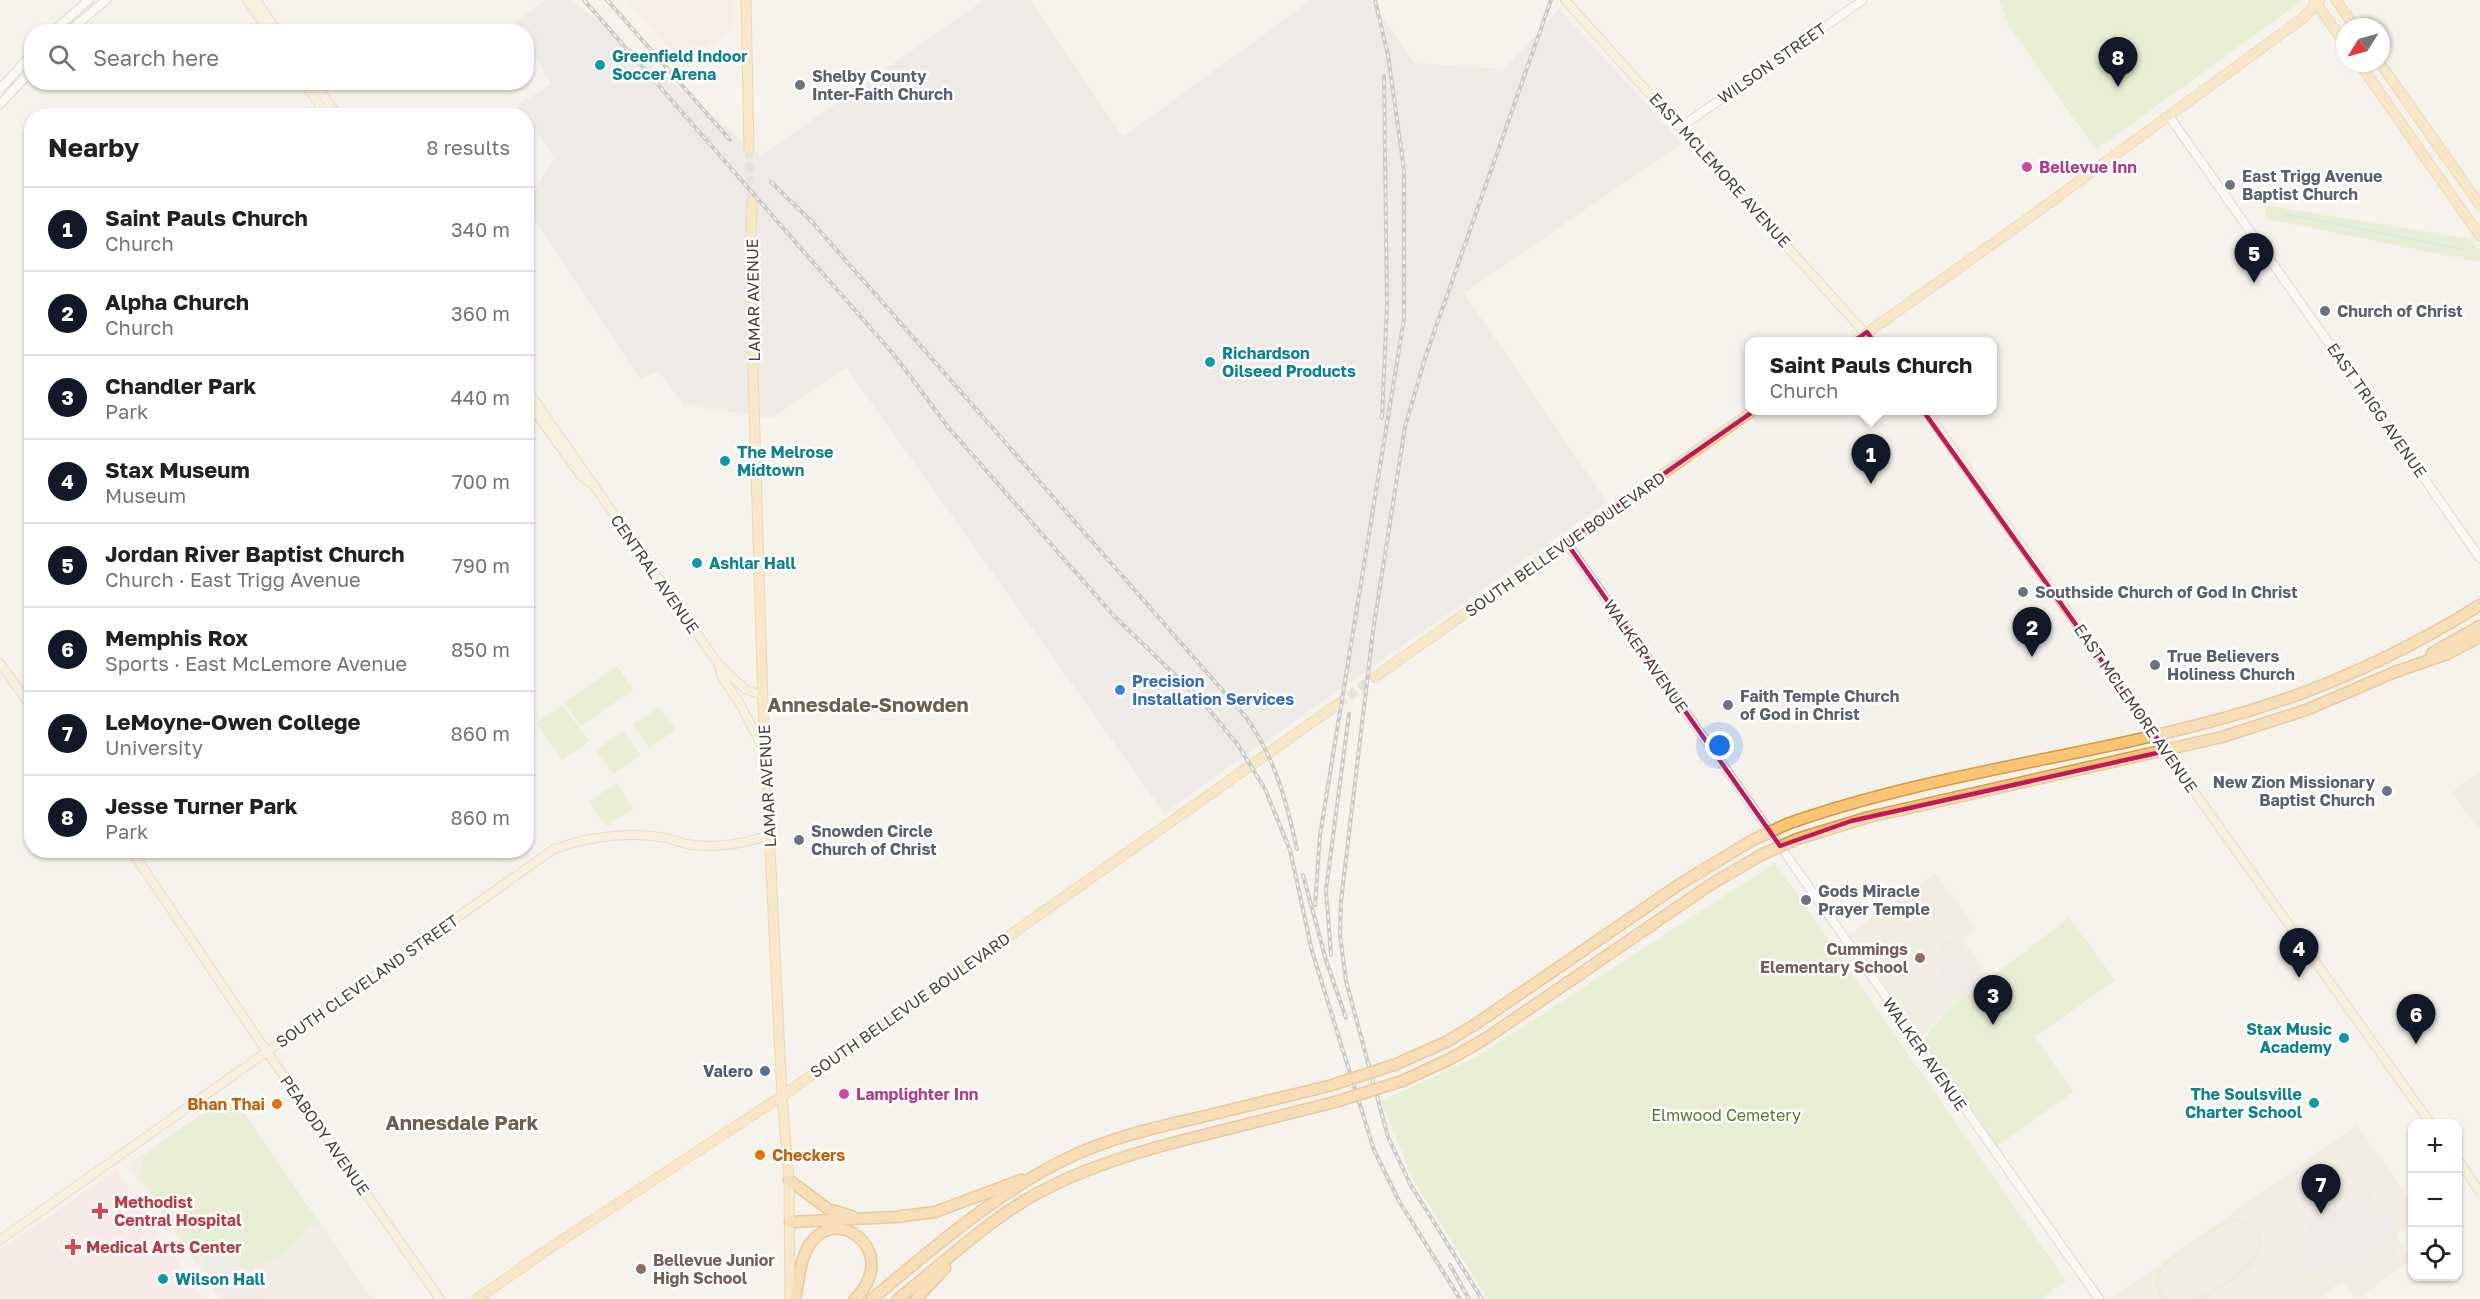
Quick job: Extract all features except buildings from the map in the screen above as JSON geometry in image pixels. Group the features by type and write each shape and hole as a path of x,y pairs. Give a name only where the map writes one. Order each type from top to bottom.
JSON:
{"highway":[{"path":"872,1299 996,1198 1059,1163 1097,1146 1329,1086 1394,1065 1446,1042 1476,1024 1680,884 1751,841 1787,824 1858,801 2143,738 2251,710 2319,686 2375,662 2478,605"},
{"path":"2400,670 2480,626"},
{"path":"898,1299 970,1241 1027,1200 1069,1178 1109,1161 1335,1102 1402,1081 1450,1059 1485,1039 1710,885 1761,855 1797,839 1869,817 2204,742 2306,710 2400,670 2447,654 2480,637"},
{"path":"790,1222 935,1212 1012,1181 1030,1178"},
{"path":"789,1180 828,1209 861,1218"},
{"path":"791,1298 805,1253 815,1237 832,1229 852,1232 864,1240 872,1258 870,1279 855,1299"},
{"path":"916,1299 970,1241"}],"main road":[{"path":"247,0 264,24"},
{"path":"256,0 272,24"},
{"path":"746,0 749,149"},
{"name":"EAST MCLEMORE AVENUE","path":"1565,0 1870,337"},
{"path":"2336,0 2349,18"},
{"path":"1860,337 2303,18 2317,1 2336,30"},
{"path":"2365,72 2480,236"},
{"path":"2386,72 2480,205"},
{"path":"309,90 322,108"},
{"path":"320,90 332,108"},
{"name":"LAMAR AVENUE","path":"752,201 750,269 765,753 782,1096 789,1180 791,1298"},
{"name":"CENTRAL AVENUE","path":"534,398 719,665 746,690 763,695"},
{"name":"CENTRAL AVENUE","path":"534,410 581,476 591,483"},
{"name":"SOUTH BELLEVUE BOULEVARD","path":"1375,677 1748,415"},
{"name":"EAST MCLEMORE AVENUE","path":"1928,415 2428,1119"},
{"path":"0,663 24,697"},
{"name":"CENTRAL AVENUE","path":"719,665 721,675 744,712 765,753"},
{"name":"SOUTH BELLEVUE BOULEVARD","path":"477,1299 553,1246 782,1096 1338,704"},
{"name":"SOUTH CLEVELAND STREET","path":"0,1240 554,849 589,838 626,835 661,837 688,844 718,846 748,842 770,835"},
{"name":"PEABODY AVENUE","path":"136,858 267,1052 440,1299"},
{"path":"2462,1167 2480,1192"}],"street":[{"path":"73,24 89,0"},
{"path":"65,24 106,0"},
{"name":"WILSON STREET","path":"1681,127 1863,0"},
{"path":"0,89 24,63"},
{"path":"0,104 24,78"},
{"name":"EAST TRIGG AVENUE","path":"2169,116 2480,558"},
{"name":"WALKER AVENUE","path":"1566,542 2099,1299"}],"highlighted area":[{"path":"1867,332 2166,751 1851,821 1780,846 1566,542"}],"shaded area":[{"path":"547,0 572,0 761,156 984,0 1030,0 1123,137 1311,0 1371,0 1414,63 1504,69 1559,9 1682,143 1464,293 1607,502 1164,813 846,367 772,418 684,405 658,371 640,379 534,219 534,191 555,157 534,129 534,108 518,108 516,106 551,84 534,54 534,24 516,24 515,22"},
{"path":"628,0 733,0 732,29 683,64"},
{"path":"2480,772 2480,831 2452,792"},
{"name":"Cummings Elementary School","path":"1935,873 1976,928 1962,938 1990,978 1943,1013 1923,1037 1849,935"},
{"path":"1955,935 1980,968 1985,982 1961,1001 1937,969 1947,961 1937,947"},
{"path":"231,1094 372,1299 220,1299 131,1169 133,1161"},
{"path":"2357,1125 2408,1197 2408,1226 2396,1236 2408,1253 2408,1262 2357,1299 2343,1281 2317,1299 2111,1299"},
{"name":"Methodist Central Hospital","path":"116,1170 203,1299 0,1299 0,1250"},
{"path":"2367,1189 2395,1228 2392,1231 2400,1243 2393,1248 2401,1260 2392,1266 2383,1255 2348,1280 2346,1277 2335,1283 2323,1266 2308,1274 2299,1260 2312,1252 2302,1239 2310,1232 2307,1227 2323,1215 2326,1219"},
{"path":"225,1251 244,1279 240,1282 245,1290 250,1287 258,1299 228,1299 223,1292 219,1295 205,1274 209,1271 201,1260 211,1252 215,1258"}],"green space":[{"path":"2000,0 2299,0 2300,2 2096,150 2007,23"},
{"path":"2264,205 2472,239 2480,250 2480,262 2267,219"},
{"path":"617,666 633,690 581,726 564,703"},
{"path":"563,705 589,741 562,760 536,723"},
{"path":"659,707 676,730 649,748 633,725"},
{"path":"623,731 640,755 613,774 596,750"},
{"path":"616,783 633,808 606,826 589,802"},
{"name":"Elmwood Cemetery","path":"1775,863 2066,1281 2041,1299 1488,1299 1414,1181 1381,1101 1476,1057"},
{"path":"2069,918 2115,980 2035,1037 2073,1092 1997,1146 1923,1040 1944,1013"},
{"path":"231,1094 320,1224 315,1227 312,1223 302,1230 305,1234 281,1258 259,1263 248,1271 230,1246 215,1256 210,1249 195,1260 157,1204 159,1201 140,1173 142,1160 163,1141"},
{"path":"2236,1218 2250,1222 2259,1233 2262,1244 2253,1263 2233,1280 2203,1299 2198,1299 2242,1269 2257,1249 2259,1239 2251,1226 2238,1221 2226,1224 2196,1242 2164,1268 2159,1286 2165,1299 2161,1299 2155,1284 2158,1272 2165,1263 2222,1223"}],"waterway":[{"path":"2285,214 2463,249"}],"tunnel":[{"path":"749,149 752,201"},
{"path":"1338,704 1375,677"}],"railway":[{"path":"584,0 895,356 948,427 1115,617 1201,700 1238,745 1265,789 1290,850 1312,951 1374,1150 1399,1201 1460,1299"},
{"path":"607,0 730,140"},
{"path":"1315,905 1320,835 1404,319 1404,170 1388,55 1375,0"},
{"path":"1482,1299 1410,1184 1388,1137 1346,981 1340,935 1341,901 1373,631 1405,427 1426,355 1551,0"},
{"path":"1382,418 1387,304 1384,76"},
{"path":"771,182 813,223 1245,716 1272,763 1297,849"},
{"path":"1331,955 1326,890 1349,714"},
{"path":"1303,875 1326,960 1346,1018"},
{"path":"1450,1265 1469,1299"}],"place":[{"name":"Greenfield Indoor Soccer Arena","path":"600,65"},
{"name":"Shelby County Inter-Faith Church","path":"800,85"},
{"name":"Jesse Turner Park","path":"2118,87"},
{"name":"Bellevue Inn","path":"2027,167"},
{"name":"East Trigg Avenue Baptist Church","path":"2230,185"},
{"name":"Jordan River Baptist Church","path":"2254,283"},
{"name":"Church of Christ","path":"2325,311"},
{"name":"Richardson Oilseed Products","path":"1210,362"},
{"name":"The Melrose Midtown","path":"725,461"},
{"name":"Saint Pauls Church","path":"1871,484"},
{"name":"Ashlar Hall","path":"697,563"},
{"name":"Southside Church of God In Christ","path":"2023,592"},
{"name":"Alpha Church","path":"2032,657"},
{"name":"True Believers Holiness Church","path":"2155,665"},
{"name":"Precision Installation Services","path":"1120,690"},
{"name":"Faith Temple Church of God in Christ","path":"1728,705"},
{"name":"New Zion Missionary Baptist Church","path":"2387,791"},
{"name":"Snowden Circle Church of Christ","path":"799,840"},
{"name":"Gods Miracle Prayer Temple","path":"1806,900"},
{"name":"Cummings Elementary School","path":"1920,958"},
{"name":"Stax Museum","path":"2299,978"},
{"name":"Chandler Park","path":"1993,1025"},
{"name":"Stax Music Academy","path":"2344,1038"},
{"name":"Memphis Rox","path":"2416,1044"},
{"name":"Valero","path":"765,1071"},
{"name":"Lamplighter Inn","path":"844,1094"},
{"name":"The Soulsville Charter School","path":"2314,1103"},
{"name":"Bhan Thai","path":"277,1104"},
{"name":"Checkers","path":"760,1155"},
{"name":"Methodist Central Hospital","path":"100,1211"},
{"name":"LeMoyne-Owen College","path":"2321,1214"},
{"name":"Medical Arts Center","path":"73,1247"},
{"name":"Bellevue Junior High School","path":"641,1269"},
{"name":"Wilson Hall","path":"163,1279"}],"district":[{"name":"Annesdale-Snowden","path":"868,704"},
{"name":"Annesdale Park","path":"462,1122"}]}
